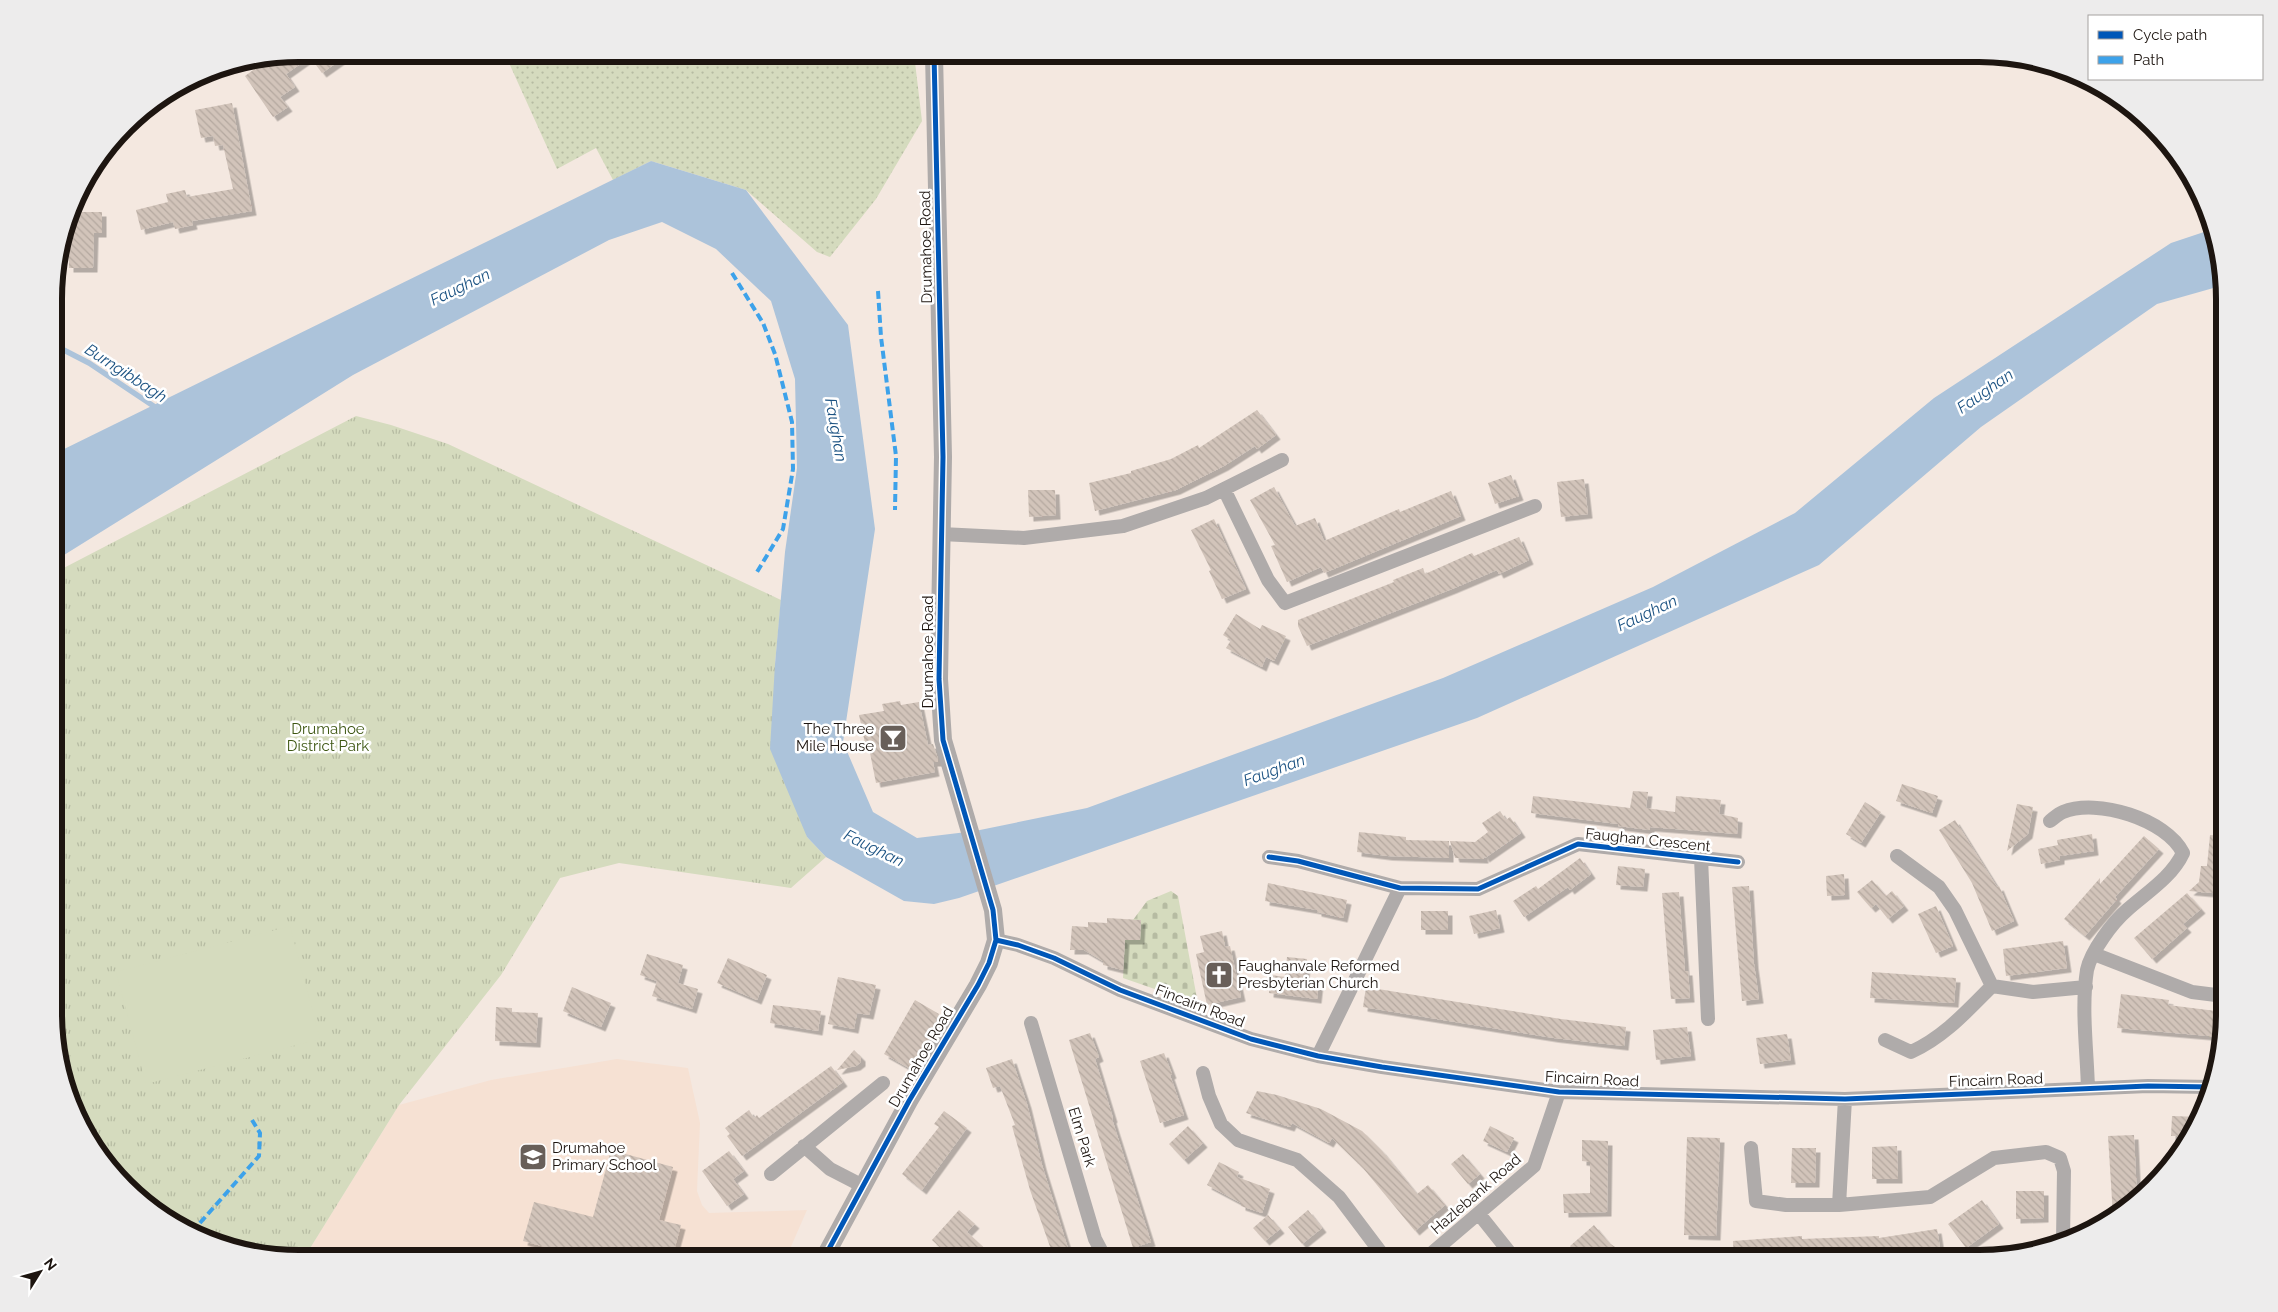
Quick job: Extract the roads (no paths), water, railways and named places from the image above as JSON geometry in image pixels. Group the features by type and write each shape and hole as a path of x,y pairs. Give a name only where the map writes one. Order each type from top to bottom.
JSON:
{"street":[{"name":"Drumahoe Road","path":"828,1250 909,1101 978,985 989,963 996,940 992,910 943,740 939,680 943,458 934,62"},
{"path":"941,534 1024,538 1124,526 1206,498 1282,460"},
{"path":"1224,489 1268,580 1285,603 1536,506"},
{"path":"2050,821 2063,812 2082,809 2099,809 2125,813 2146,820 2164,831 2179,846 2183,853 2179,862 2168,874 2120,916 2094,954 2087,969 2085,1005 2088,1088"},
{"name":"Faughan Crescent","path":"1269,857 1298,861 1400,888 1478,889 1578,844 1738,862"},
{"path":"1897,856 1939,887 1955,910 1992,986"},
{"name":"Faughan Crescent","path":"1701,858 1708,1018"},
{"path":"1318,1056 1400,888"},
{"name":"Fincairn Road","path":"996,940 1018,945 1054,958 1120,990 1251,1039 1318,1056 1559,1092 1845,1099 2088,1088 2203,1087"},
{"path":"2094,954 2192,992 2216,995"},
{"path":"1992,986 2033,992 2086,987"},
{"path":"1885,1040 1911,1052 1925,1045 1942,1035 1992,986"},
{"name":"Elm Park","path":"1031,1023 1095,1239 1101,1250"},
{"path":"1203,1073 1209,1096 1221,1124 1238,1140 1297,1160 1339,1197 1379,1250"},
{"path":"770,1174 883,1084"},
{"name":"Hazlebank Road","path":"1436,1250 1534,1166 1559,1092"},
{"path":"1839,1205 1845,1099"},
{"path":"804,1146 830,1169 863,1186"},
{"path":"1751,1148 1756,1201 1786,1206 1839,1205 1930,1197 1994,1158 2046,1152 2060,1158 2064,1171 2064,1233"},
{"path":"1479,1214 1508,1250"}],"water":[{"name":"Faughan","path":"651,161 746,190 848,325 875,529 843,742 873,812 917,838 975,831 1087,808 1443,678 1653,587 1795,513 1934,398 2171,243 2205,232 2211,254 2215,284 2215,287 2157,304 1981,427 1819,565 1477,718 959,898 934,904 904,901 826,857 807,837 770,749 785,552 797,468 795,379 771,301 716,249 662,222 609,240 353,375 62,556 62,450"}],"waterway":[{"name":"Burngibbagh","path":"62,349 89,363 158,409"}],"place":[{"name":"The Three Mile House","path":"893,738"},
{"name":"Faughanvale Reformed Presbyterian Church","path":"1219,975"},
{"name":"Drumahoe Primary School","path":"533,1157"}],"park label":[{"name":"Drumahoe District Park","path":"328,738"}]}
